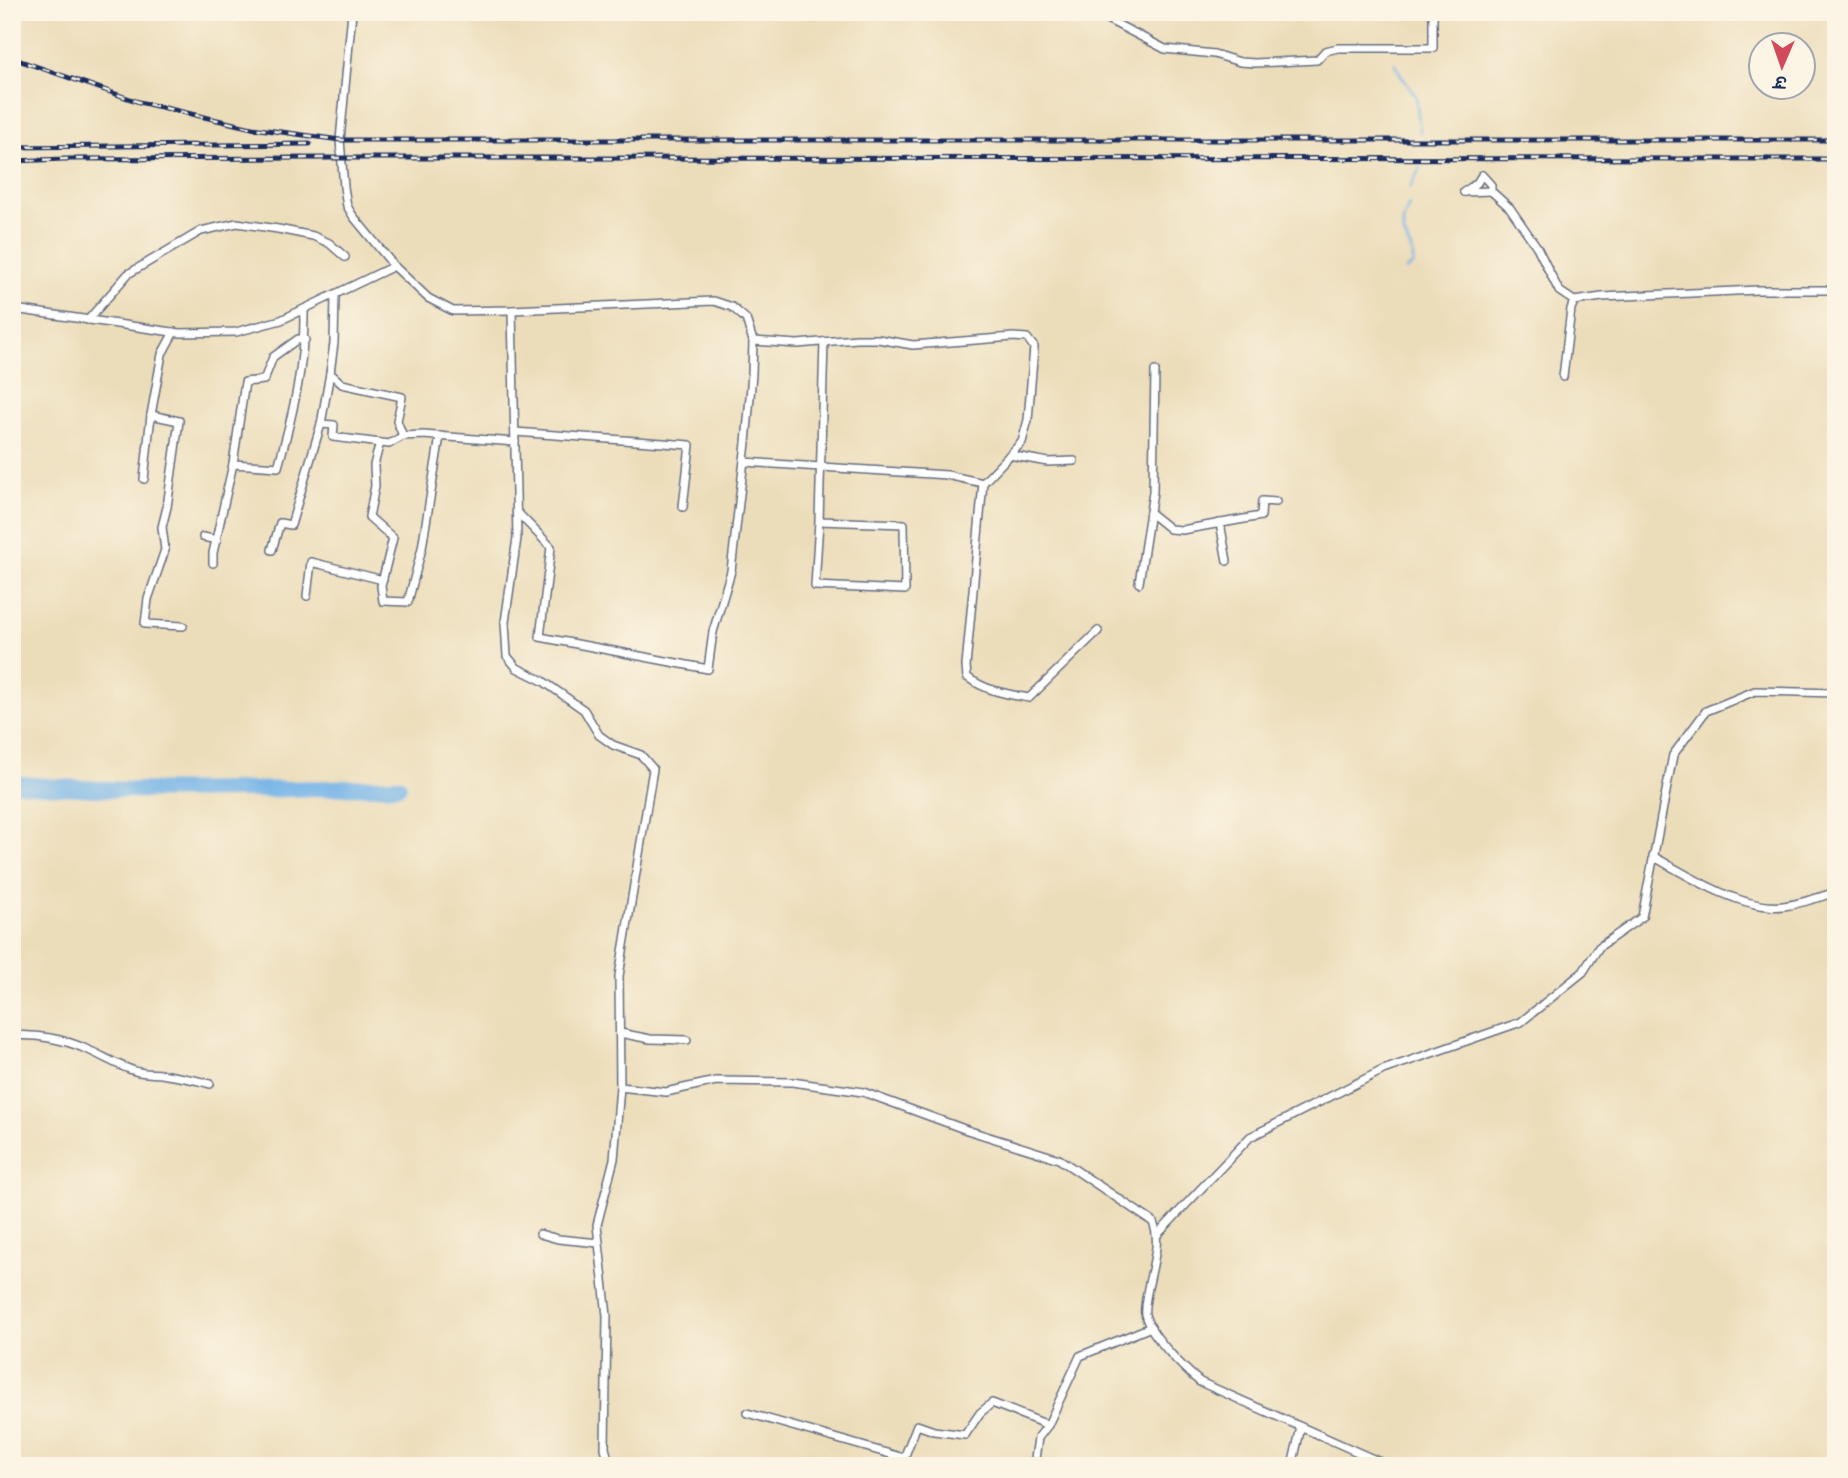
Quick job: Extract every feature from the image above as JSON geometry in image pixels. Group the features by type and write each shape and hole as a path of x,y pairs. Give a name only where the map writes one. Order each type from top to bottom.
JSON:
{"street":[{"path":"352,12 340,139 347,206 394,266 428,298 453,311 714,301 732,307 746,318 753,341 744,462 731,571 713,632 708,668 540,637 551,547 517,512"},
{"path":"1104,12 1105,18 1116,25 1165,49 1214,54 1240,62 1255,63 1317,60 1325,51 1338,48 1433,48 1433,12"},
{"path":"1491,191 1510,208 1537,247 1559,291 1574,300 1758,290 1836,290"},
{"path":"88,320 128,274 201,231 237,223 278,229 313,236 329,243 345,257"},
{"path":"12,316 21,310 174,332 236,332 281,320 394,266"},
{"path":"272,550 280,523 291,525 321,424 334,343 335,295"},
{"path":"1563,377 1574,300"},
{"path":"233,464 278,467 300,379 304,309"},
{"path":"512,310 517,538 505,622 507,656 517,668 543,681 583,710 599,735 613,745 641,755 653,769 619,976 620,1087 614,1159 597,1225 607,1316 605,1448 610,1466"},
{"path":"144,479 162,354 174,332"},
{"path":"753,341 797,344 878,339 913,345 1027,338 1034,347 1028,420 1022,442 983,483 967,677 980,686 1029,698 1098,631"},
{"path":"214,563 213,553 233,464 245,382 264,380 273,357 298,339 304,340"},
{"path":"820,521 904,524 905,590 815,586 820,521 824,341"},
{"path":"1139,583 1153,492 1155,372"},
{"path":"330,373 342,384 402,397 397,421 403,436"},
{"path":"152,415 180,421 162,527 165,550 148,599 145,624 183,626"},
{"path":"321,424 334,425 333,437 389,444 403,436 515,442"},
{"path":"515,432 690,445 682,507"},
{"path":"379,446 374,465 375,486 369,517 393,538 381,586 383,601 408,602 422,548 440,436"},
{"path":"1009,455 1048,462 1074,461"},
{"path":"744,462 947,475 983,483"},
{"path":"1150,513 1170,529 1182,530 1261,516 1262,501 1276,502"},
{"path":"1220,523 1227,561"},
{"path":"203,537 217,540"},
{"path":"307,596 312,562 383,580"},
{"path":"1158,1234 1250,1137 1383,1070 1521,1022 1583,972 1599,947 1642,917 1673,755 1706,711 1755,691 1836,693"},
{"path":"1653,856 1701,884 1755,904 1782,906 1836,892"},
{"path":"620,1033 650,1039 687,1040"},
{"path":"12,1035 34,1035 84,1048 139,1072 194,1079 210,1084"},
{"path":"620,1087 666,1092 716,1081 792,1082 863,1092 967,1130 1059,1159 1153,1222 1158,1234 1144,1312 1151,1328 1185,1370 1200,1381 1389,1466"},
{"path":"540,1234 558,1239 599,1243"},
{"path":"1034,1466 1038,1438 1048,1425 1080,1356 1151,1328"},
{"path":"747,1413 904,1458 918,1425 934,1431 965,1435 980,1413 992,1403 1048,1425"},
{"path":"1292,1466 1301,1426"}],"waterway":[{"path":"1395,63 1416,96 1420,132"},
{"path":"1410,188 1420,168"},
{"path":"1406,270 1413,265 1413,254 1403,232 1403,220 1409,205"},
{"path":"12,783 157,790 399,786"}],"railway":[{"path":"12,58 139,102 252,128 340,140 1836,140"},
{"path":"12,147 310,144"},
{"path":"12,161 342,158 1836,159"}]}
